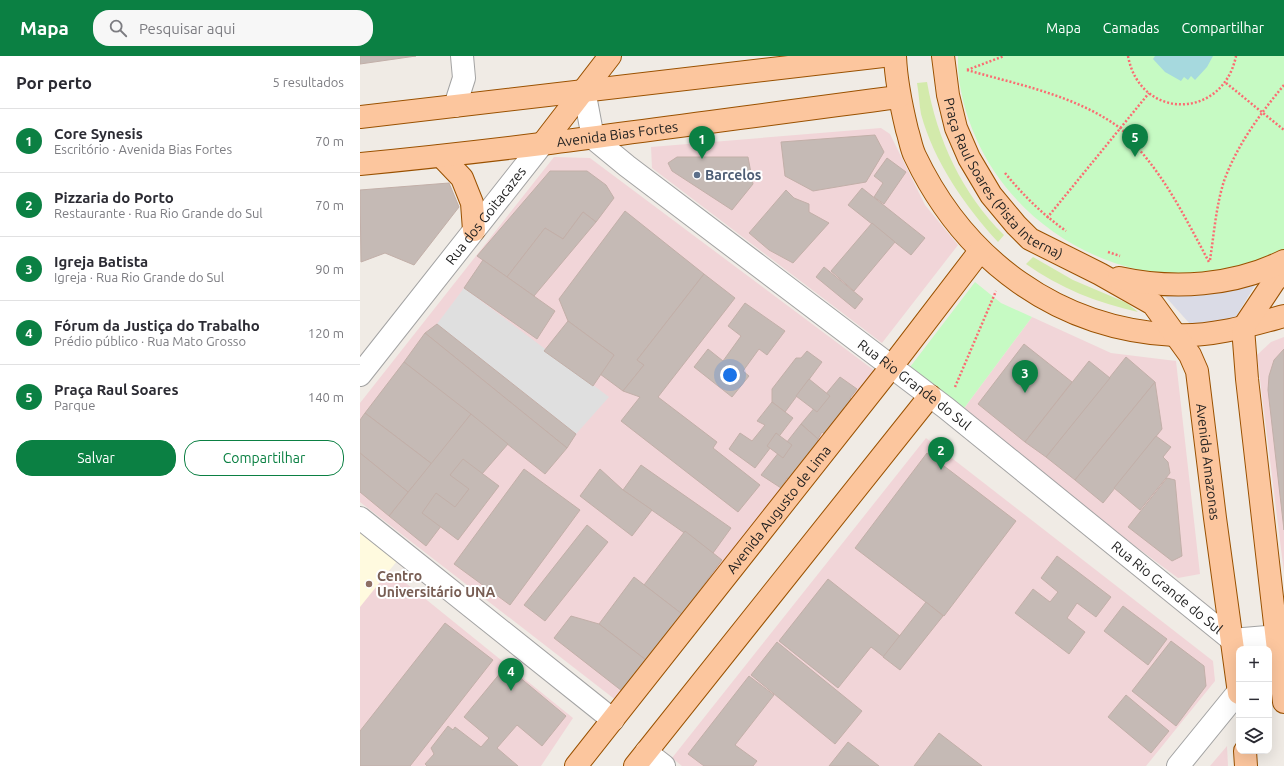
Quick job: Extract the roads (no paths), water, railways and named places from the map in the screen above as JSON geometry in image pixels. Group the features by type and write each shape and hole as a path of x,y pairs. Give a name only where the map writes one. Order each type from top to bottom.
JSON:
{"main road":[{"name":"Rua dos Goitacazes","path":"543,143 610,56"},
{"path":"360,117 883,56"},
{"path":"895,56 899,97 914,155 943,206 980,251 1035,294 1068,311 1103,324 1129,330 1176,335 1212,334 1244,328 1284,316"},
{"name":"Praça Raul Soares (Pista Interna)","path":"943,56 948,95 956,128 969,158 991,195 1030,239 1100,274"},
{"name":"Avenida Bias Fortes","path":"360,164 593,138 899,97"},
{"path":"441,156 462,178 472,203 474,230"},
{"name":"Avenida Augusto de Lima","path":"576,766 892,366 980,251"},
{"path":"1100,274 1146,284 1204,274 1251,274 1284,261"},
{"path":"1284,273 1274,280 1244,328 1247,378 1281,632 1284,702"},
{"name":"Avenida Amazonas","path":"1100,274 1153,304 1190,355 1197,371 1238,682"},
{"path":"641,759 938,402"},
{"path":"1245,754 1246,766"}],"street":[{"path":"455,106 464,78 462,56"},
{"path":"584,90 593,138"},
{"name":"Rua Rio Grande do Sul","path":"593,138 627,166 938,402 1232,640 1281,632"},
{"name":"Rua dos Goitacazes","path":"360,375 543,143"},
{"path":"360,518 613,720"},
{"path":"1178,766 1236,696"},
{"path":"641,759 664,766"}],"water":[{"path":"1155,56 1213,56 1207,67 1195,80 1191,76 1188,80 1184,77 1181,81 1165,72 1153,59"}],"place":[{"name":"Praça Raul Soares","path":"1135,157"},
{"name":"Core Synesis","path":"702,159"},
{"name":"Barcelos","path":"697,175"},
{"name":"Igreja Batista","path":"1025,393"},
{"name":"Pizzaria do Porto","path":"941,470"},
{"name":"Centro Universitário UNA","path":"369,584"},
{"name":"Fórum da Justiça do Trabalho","path":"511,691"}]}
